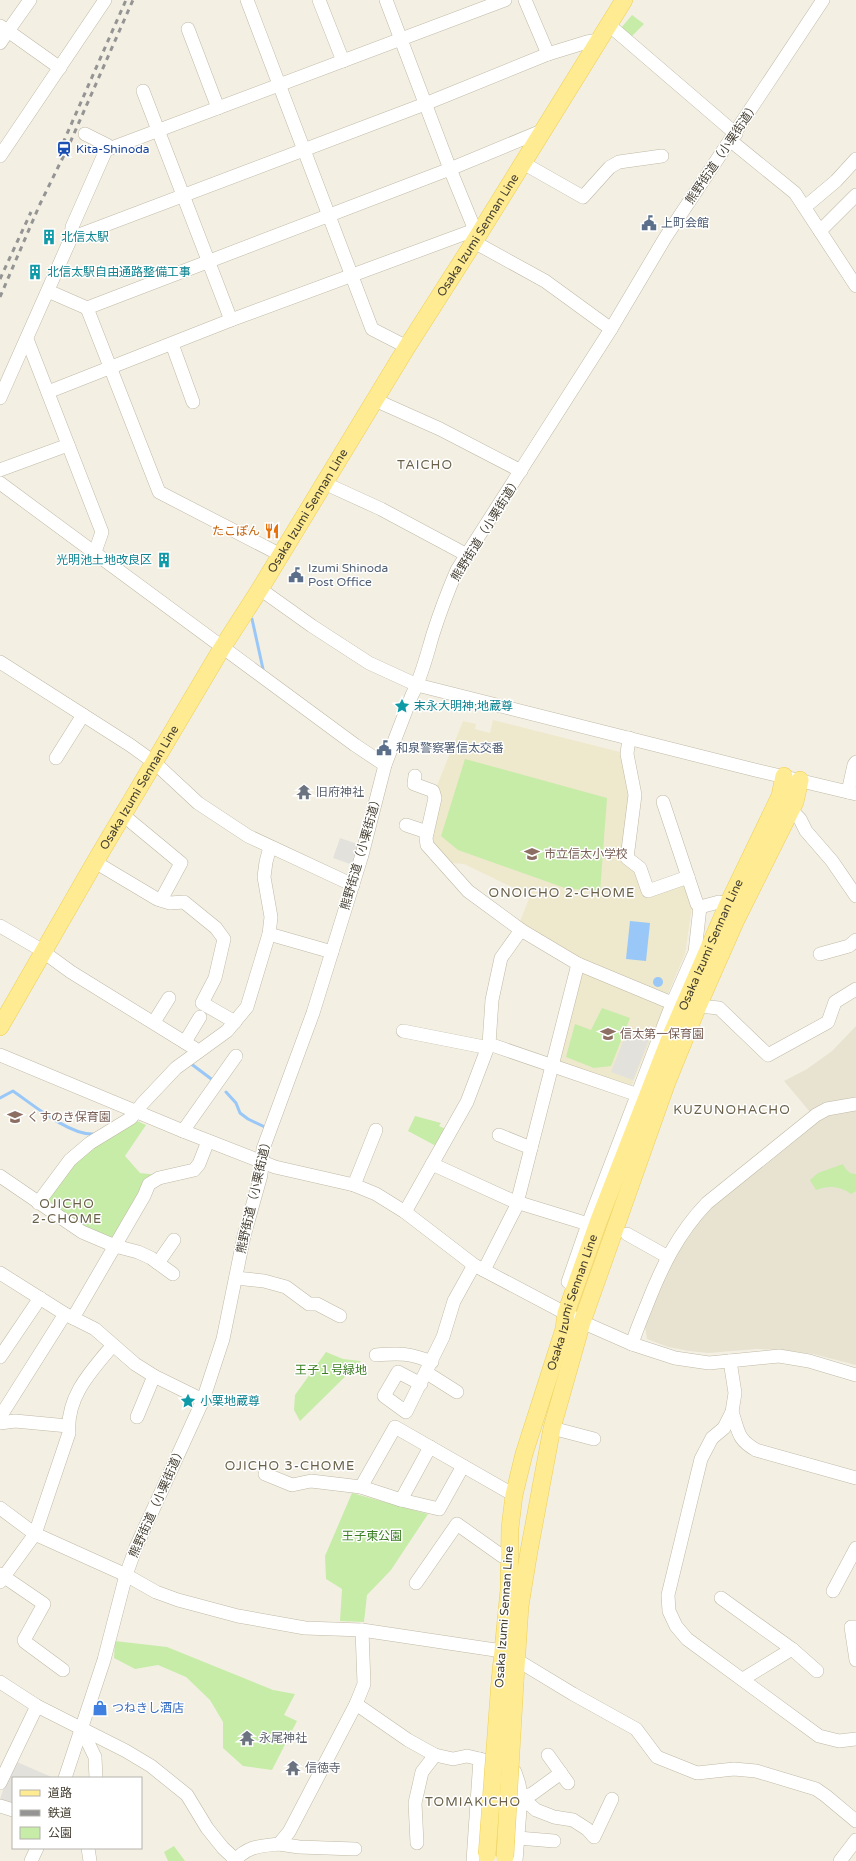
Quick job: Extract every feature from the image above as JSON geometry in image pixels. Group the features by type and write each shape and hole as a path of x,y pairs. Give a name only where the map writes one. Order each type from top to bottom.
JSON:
{"main road":[{"name":"Osaka Izumi Sennan Line","path":"0,1027 95,862 222,648 281,555 407,347 476,239 624,0"},
{"name":"Osaka Izumi Sennan Line","path":"509,1654 520,1606 552,1428 582,1322 667,1082 685,1005 735,922 791,810 792,778"},
{"name":"Osaka Izumi Sennan Line","path":"509,1860 508,1682 510,1528 514,1495 524,1454 564,1329 566,1313 602,1212 685,1005 728,904 780,796 792,778"},
{"name":"Osaka Izumi Sennan Line","path":"482,1859 508,1682"}],"street":[{"path":"0,43 4,28 30,0"},
{"path":"0,156 105,0"},
{"path":"248,0 372,329 407,347"},
{"path":"319,0 343,61"},
{"path":"386,0 476,239"},
{"path":"106,150 505,0"},
{"path":"525,0 548,54"},
{"name":"熊野街道（小栗街道）","path":"65,1777 104,1660 126,1575 136,1547 203,1400 223,1339 244,1236 261,1175 263,1149 312,1013 332,952 353,885 385,765 417,685 437,620 457,570 611,329 665,238 713,164 734,137 823,0"},
{"path":"609,25 795,193 856,286"},
{"path":"4,28 60,68"},
{"path":"188,29 218,108"},
{"path":"71,238 425,104 548,54 587,42 599,40"},
{"path":"143,91 231,320"},
{"path":"48,291 88,308 450,169 544,130"},
{"path":"0,398 71,238 72,227 106,150 107,144 85,134"},
{"path":"523,163 583,197 610,167 619,162 662,156"},
{"path":"805,207 836,181 856,159"},
{"path":"820,231 856,196"},
{"path":"48,392 231,320 469,232 476,239 545,281 611,329"},
{"path":"88,308 159,492 281,555"},
{"path":"27,339 102,532 95,552"},
{"path":"172,344 193,402"},
{"path":"375,400 440,428 521,471"},
{"path":"0,470 68,445"},
{"path":"0,483 95,552 222,648 355,745 385,765"},
{"path":"324,483 381,508 468,555"},
{"path":"260,589 312,626 369,663 417,685 852,793 854,765 856,762"},
{"path":"0,662 130,745 154,763 198,803 248,836 353,885"},
{"path":"56,758 83,715"},
{"path":"629,738 627,754 635,795 627,858 640,868 648,891 688,877"},
{"path":"415,776 414,784 433,791 435,798 426,838 431,851 468,891 521,930 578,964 685,1005 719,1008 768,1054 828,1022 835,1002 856,989"},
{"path":"566,1313 565,1292 588,1224 638,1095 685,1005 695,952 700,907 697,904 663,802"},
{"path":"791,810 800,819 806,831 832,861 856,896"},
{"path":"123,815 181,863 161,900"},
{"path":"406,825 427,832"},
{"path":"38,1203 70,1160 90,1143 131,1118 176,1068 227,1031 247,1007 269,934 271,917 264,877 270,847"},
{"path":"95,862 161,900 170,903 184,902 216,928 224,938 215,978 202,1003 235,1022"},
{"path":"700,907 719,902 728,904"},
{"path":"0,926 44,952 71,972 154,1022 198,1052"},
{"path":"405,1212 467,1102 489,1044 492,1000 500,958 521,930"},
{"path":"269,934 332,952"},
{"path":"820,954 849,946 856,940"},
{"path":"426,1373 444,1337 454,1301 479,1267 517,1202 578,964"},
{"path":"154,1022 169,998"},
{"path":"185,1042 200,1017"},
{"path":"403,1031 484,1047 489,1044 638,1095"},
{"path":"0,1056 183,1132 275,1167 354,1185 376,1194 405,1212 479,1267 582,1322 632,1344 675,1358 709,1364 779,1356 809,1361 856,1376"},
{"path":"183,1132 236,1056"},
{"path":"632,1344 652,1292 668,1257 693,1218 707,1203 816,1115 827,1109 856,1104"},
{"path":"354,1185 376,1130"},
{"path":"500,1135 531,1148"},
{"path":"0,1417 115,1246 149,1184 159,1178 194,1170 199,1164 208,1141"},
{"path":"432,1164 517,1202 588,1224"},
{"path":"0,1176 82,1232 115,1246 138,1252 158,1263 173,1274"},
{"path":"627,1234 668,1257"},
{"path":"158,1263 174,1240"},
{"path":"0,1273 69,1316 95,1329 135,1364 154,1376 203,1400"},
{"path":"236,1278 264,1280 286,1287 309,1304 317,1304 340,1316"},
{"path":"0,1357 40,1298"},
{"path":"63,1670 24,1640 44,1604 1,1578 35,1534 69,1433 68,1426 73,1401 86,1376 113,1345"},
{"path":"376,1356 399,1353 412,1354 426,1373 457,1392"},
{"path":"730,1361 735,1393 732,1412 724,1428 712,1438 701,1459 668,1595 669,1611 676,1626 687,1640 743,1679 819,1736 839,1741 856,1739"},
{"path":"137,1417 154,1376"},
{"path":"732,1412 739,1435 744,1443 756,1450 856,1478"},
{"path":"0,1423 14,1421 68,1426"},
{"path":"361,1487 395,1427 514,1495"},
{"path":"552,1428 594,1439"},
{"path":"402,1500 430,1447"},
{"path":"265,1474 292,1485 311,1481 361,1487 402,1500 439,1509 463,1466"},
{"path":"0,1508 35,1534 126,1575 156,1592 178,1600 238,1616 305,1628 362,1630 509,1654 573,1694 636,1729 657,1757 697,1773 734,1769 756,1771 816,1789 856,1821"},
{"path":"416,1583 457,1524 502,1556 509,1558"},
{"path":"833,1591 856,1548"},
{"path":"721,1598 792,1649 817,1672"},
{"path":"856,1626 850,1627 856,1660"},
{"path":"279,1844 289,1832 356,1704 364,1684 362,1630"},
{"path":"743,1679 792,1649"},
{"path":"0,1682 37,1706 126,1751 151,1766 187,1795 207,1828 236,1861 246,1850 254,1847 279,1844 298,1847 355,1849"},
{"path":"356,1704 408,1740 435,1755 453,1759 467,1756 504,1765 515,1772 521,1797 518,1838 509,1860"},
{"path":"0,1783 37,1706"},
{"path":"81,1728 96,1757 96,1777"},
{"path":"96,1757 100,1752 112,1745"},
{"path":"417,1843 415,1803 422,1772 435,1755"},
{"path":"521,1797 532,1794 564,1778 548,1755"},
{"path":"480,1759 482,1859"},
{"path":"521,1797 536,1810 554,1817 573,1820 587,1829 594,1837 612,1799"},
{"path":"0,1806 12,1810"},
{"path":"518,1838 554,1841"},
{"path":"840,1861 856,1840"},
{"path":"31,1861 37,1849"}],"shaded area":[{"name":"市立信太小学校","path":"493,720 624,753 633,795 626,860 638,871 646,894 685,881 692,906 685,954 667,996 581,960 519,924 530,896 464,864 452,863 449,865 432,847 431,829 436,788 463,721 476,724 475,729 490,733"},
{"path":"340,838 358,844 353,865 333,858"},
{"name":"信太第一保育園","path":"581,972 665,1005 631,1087 557,1064"},
{"path":"856,1026 856,1365 813,1354 783,1350 757,1349 708,1353 689,1351 668,1347 647,1339 645,1327 659,1290 681,1246 697,1222 717,1200 810,1112 784,1081 807,1069 832,1051"},
{"path":"633,1030 650,1037 633,1080 611,1072 627,1031 632,1033"},
{"path":"17,1762 52,1777 12,1777 12,1805 0,1799 12,1764"}],"green space":[{"path":"632,15 644,24 632,36 621,28"},
{"path":"465,759 607,798 600,892 565,888 458,850 441,836"},
{"path":"602,1008 630,1018 611,1066 594,1068 566,1057 575,1024 591,1030"},
{"path":"415,1116 441,1123 439,1126 446,1129 436,1146 408,1131"},
{"path":"135,1120 146,1125 125,1156 140,1173 158,1175 114,1240 109,1241 44,1203 72,1162"},
{"path":"843,1164 848,1171 856,1174 856,1191 851,1194 843,1189 834,1187 825,1187 816,1190 810,1180 818,1173"},
{"name":"王子１号緑地","path":"326,1352 343,1359 361,1361 300,1421 294,1410 295,1395"},
{"name":"王子東公園","path":"352,1493 428,1514 391,1570 367,1595 364,1622 340,1621 342,1589 326,1579 325,1556"},
{"path":"115,1641 167,1647 273,1690 295,1694 284,1715 297,1721 272,1770 243,1766 223,1748 223,1722 210,1700 186,1677 158,1665 135,1669 114,1658"},
{"path":"174,1846 185,1861 168,1861 164,1852"}],"water":[{"path":"630,921 650,923 646,961 626,959"},
{"path":"656,977 660,977 663,982 660,987 656,987 653,984 653,980"}],"waterway":[{"path":"252,619 263,669"},
{"path":"190,1063 214,1081"},
{"path":"0,1098 13,1091 63,1125 84,1133 94,1134"},
{"path":"226,1092 236,1103 240,1113 248,1119 267,1128"}],"railway":[{"path":"59,152 126,0"},
{"path":"0,297 40,204 69,145 133,0"},
{"path":"0,279 31,212"}],"place":[{"name":"Kita-Shinoda","path":"64,149"},
{"name":"上町会館","path":"649,223"},
{"name":"北信太駅","path":"49,237"},
{"name":"北信太駅自由通路整備工事","path":"35,272"},
{"name":"たこぽん","path":"272,531"},
{"name":"光明池土地改良区","path":"164,560"},
{"name":"Izumi Shinoda Post Office","path":"296,575"},
{"name":"末永大明神;地蔵尊","path":"402,706"},
{"name":"和泉警察署信太交番","path":"384,748"},
{"name":"旧府神社","path":"304,792"},
{"name":"市立信太小学校","path":"532,854"},
{"name":"信太第一保育園","path":"608,1034"},
{"name":"くすのき保育園","path":"15,1117"},
{"name":"小栗地蔵尊","path":"188,1401"},
{"name":"つねきし酒店","path":"100,1708"},
{"name":"永尾神社","path":"247,1738"},
{"name":"信徳寺","path":"293,1768"}],"district":[{"name":"TAICHO","path":"425,464"},
{"name":"ONOICHO 2-CHOME","path":"562,892"},
{"name":"KUZUNOHACHO","path":"732,1109"},
{"name":"OJICHO 2-CHOME","path":"67,1210"},
{"name":"OJICHO 3-CHOME","path":"290,1465"},
{"name":"TOMIAKICHO","path":"473,1801"}]}
